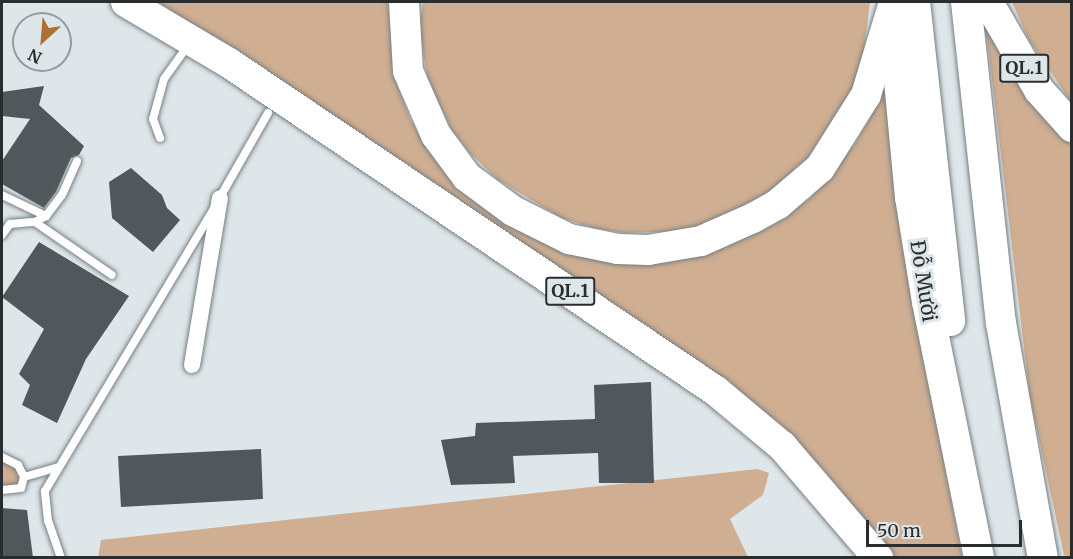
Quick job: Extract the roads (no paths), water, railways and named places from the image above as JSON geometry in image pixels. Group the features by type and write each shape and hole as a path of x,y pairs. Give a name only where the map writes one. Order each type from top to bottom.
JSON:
{"highway":[{"name":"QL.1","path":"126,2 229,63 716,391 782,446 878,558"},
{"path":"404,2 408,71 436,135 467,177 513,211 549,231 594,245 648,250 701,241 753,218 778,204 820,168 866,94 898,3"},
{"name":"QL.1","path":"966,2 1001,323 1043,558"},
{"name":"QL.1","path":"988,2 1033,81 1071,127"},
{"name":"Đỗ Mười","path":"898,3 910,196 940,377 979,558"},
{"name":"Đỗ Mười","path":"898,3 947,304 994,558"},
{"name":"QL.1","path":"229,63 249,101 372,178 711,406 773,455 860,558"}],"street":[{"path":"192,365 220,198"}],"lane":[{"path":"160,138 153,119 164,79 192,39"},
{"path":"61,558 44,504 45,491 220,198 268,113"},
{"path":"2,235 10,224 35,222 46,216 62,195 77,161"},
{"path":"2,195 46,216"},
{"path":"35,222 112,275"},
{"path":"2,458 18,465 24,477 21,488 2,490"},
{"path":"24,477 58,467"}]}
